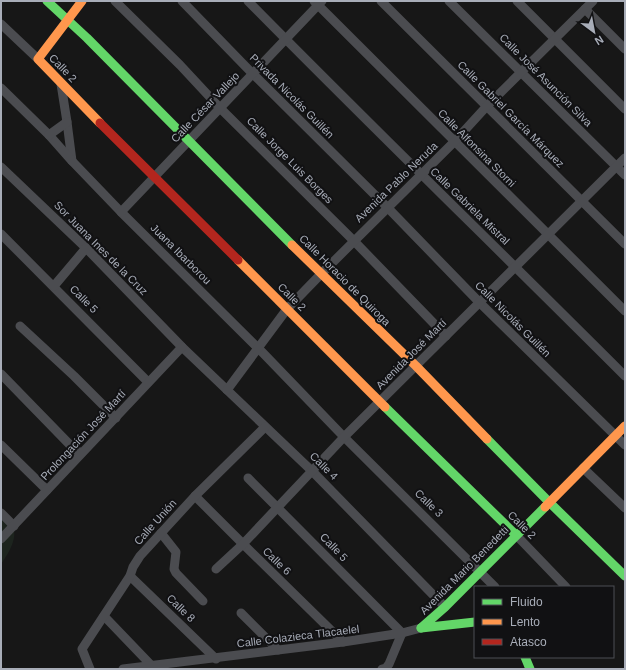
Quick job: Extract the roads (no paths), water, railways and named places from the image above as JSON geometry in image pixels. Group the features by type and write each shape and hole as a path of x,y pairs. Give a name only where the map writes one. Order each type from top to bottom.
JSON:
{"street":[{"name":"Calle Horacio de Quiroga","path":"47,1 189,140 321,274 416,366 549,502 625,576"},
{"path":"38,60 66,20 82,1"},
{"name":"Calle Jorge Luis Borges","path":"116,1 446,336"},
{"name":"Privada Nicolás Guillén","path":"182,1 252,74 387,207"},
{"name":"Calle Gabriela Mistral","path":"248,1 421,175 625,376"},
{"name":"Calle Gabriel García Márquez","path":"381,1 625,244"},
{"name":"Calle José Asunción Silva","path":"449,1 625,175"},
{"path":"517,1 625,109"},
{"name":"Avenida Pablo Neruda","path":"228,390 287,309 593,1"},
{"name":"Calle César Vallejo","path":"122,212 318,2"},
{"name":"Calle Alfonsina Storni","path":"318,2 454,142 625,312"},
{"path":"585,9 625,49"},
{"name":"Calle 2","path":"1,24 380,402 516,535 565,586"},
{"path":"61,84 72,161"},
{"name":"Juana Ibarborou","path":"1,88 258,348 344,438"},
{"path":"49,135 67,122"},
{"name":"Avenida José Martí","path":"216,569 243,544 344,438 625,158"},
{"name":"Sor Juana Ines de la Cruz","path":"1,167 86,248 182,347"},
{"name":"Calle Nicolás Guillén","path":"387,207 480,303 625,445"},
{"name":"Calle 5","path":"1,234 148,382"},
{"path":"54,286 86,248"},
{"path":"20,326 74,376 116,418"},
{"name":"Prolongación José Martí","path":"1,539 182,347"},
{"name":"Calle 4","path":"182,347 313,472 444,607"},
{"path":"1,374 74,450 81,453"},
{"name":"Avenida Mario Benedetti","path":"421,628 444,607 625,426"},
{"name":"Calle Unión","path":"90,669 82,649 130,576 133,567 140,556 195,496 265,427"},
{"name":"Calle 3","path":"344,438 494,586"},
{"path":"1,444 48,490"},
{"path":"583,468 625,508"},
{"name":"Calle 5","path":"248,478 402,633"},
{"name":"Calle 6","path":"195,496 343,642"},
{"path":"1,513 14,526"},
{"path":"161,533 176,552 174,569 203,601"},
{"name":"Calle 8","path":"130,576 216,658"},
{"path":"241,613 278,650"},
{"path":"104,616 151,665"},
{"name":"Calle Colazieca Tlacaelel","path":"123,669 343,642 402,633 421,628 474,622"},
{"path":"382,669 386,668 390,664 402,633"},
{"path":"525,658 530,669"}]}
